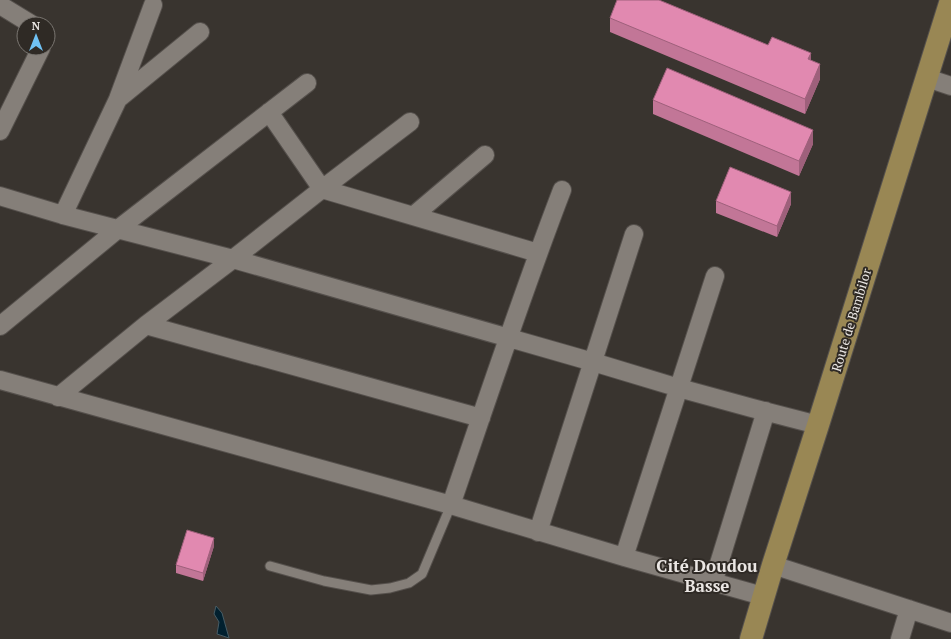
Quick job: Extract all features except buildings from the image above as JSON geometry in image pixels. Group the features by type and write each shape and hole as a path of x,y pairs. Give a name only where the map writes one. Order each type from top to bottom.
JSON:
{"main road":[{"name":"Route de Bambilor","path":"751,639 763,596 951,0"}],"street":[{"path":"0,5 18,16"},
{"path":"64,215 118,99 153,5"},
{"path":"118,99 200,32"},
{"path":"0,131 5,108 37,56"},
{"path":"927,78 951,86"},
{"path":"0,326 118,229 307,83"},
{"path":"269,112 322,189 538,253"},
{"path":"58,397 146,325 410,122"},
{"path":"413,216 485,155"},
{"path":"451,505 508,338 562,190"},
{"path":"0,196 64,215 233,259 679,388 818,424"},
{"path":"538,532 634,234"},
{"path":"624,557 716,276"},
{"path":"146,325 481,418"},
{"path":"0,380 451,505 538,532 763,596"},
{"path":"713,583 766,411"},
{"path":"773,565 951,623"},
{"path":"900,639 909,609"}],"lane":[{"path":"270,566 371,590 390,588 409,583 422,574 451,505"}],"water":[{"path":"216,606 222,613 229,638 217,634 219,622 214,614"}],"district":[{"name":"Cité Doudou Basse","path":"707,575"}]}
